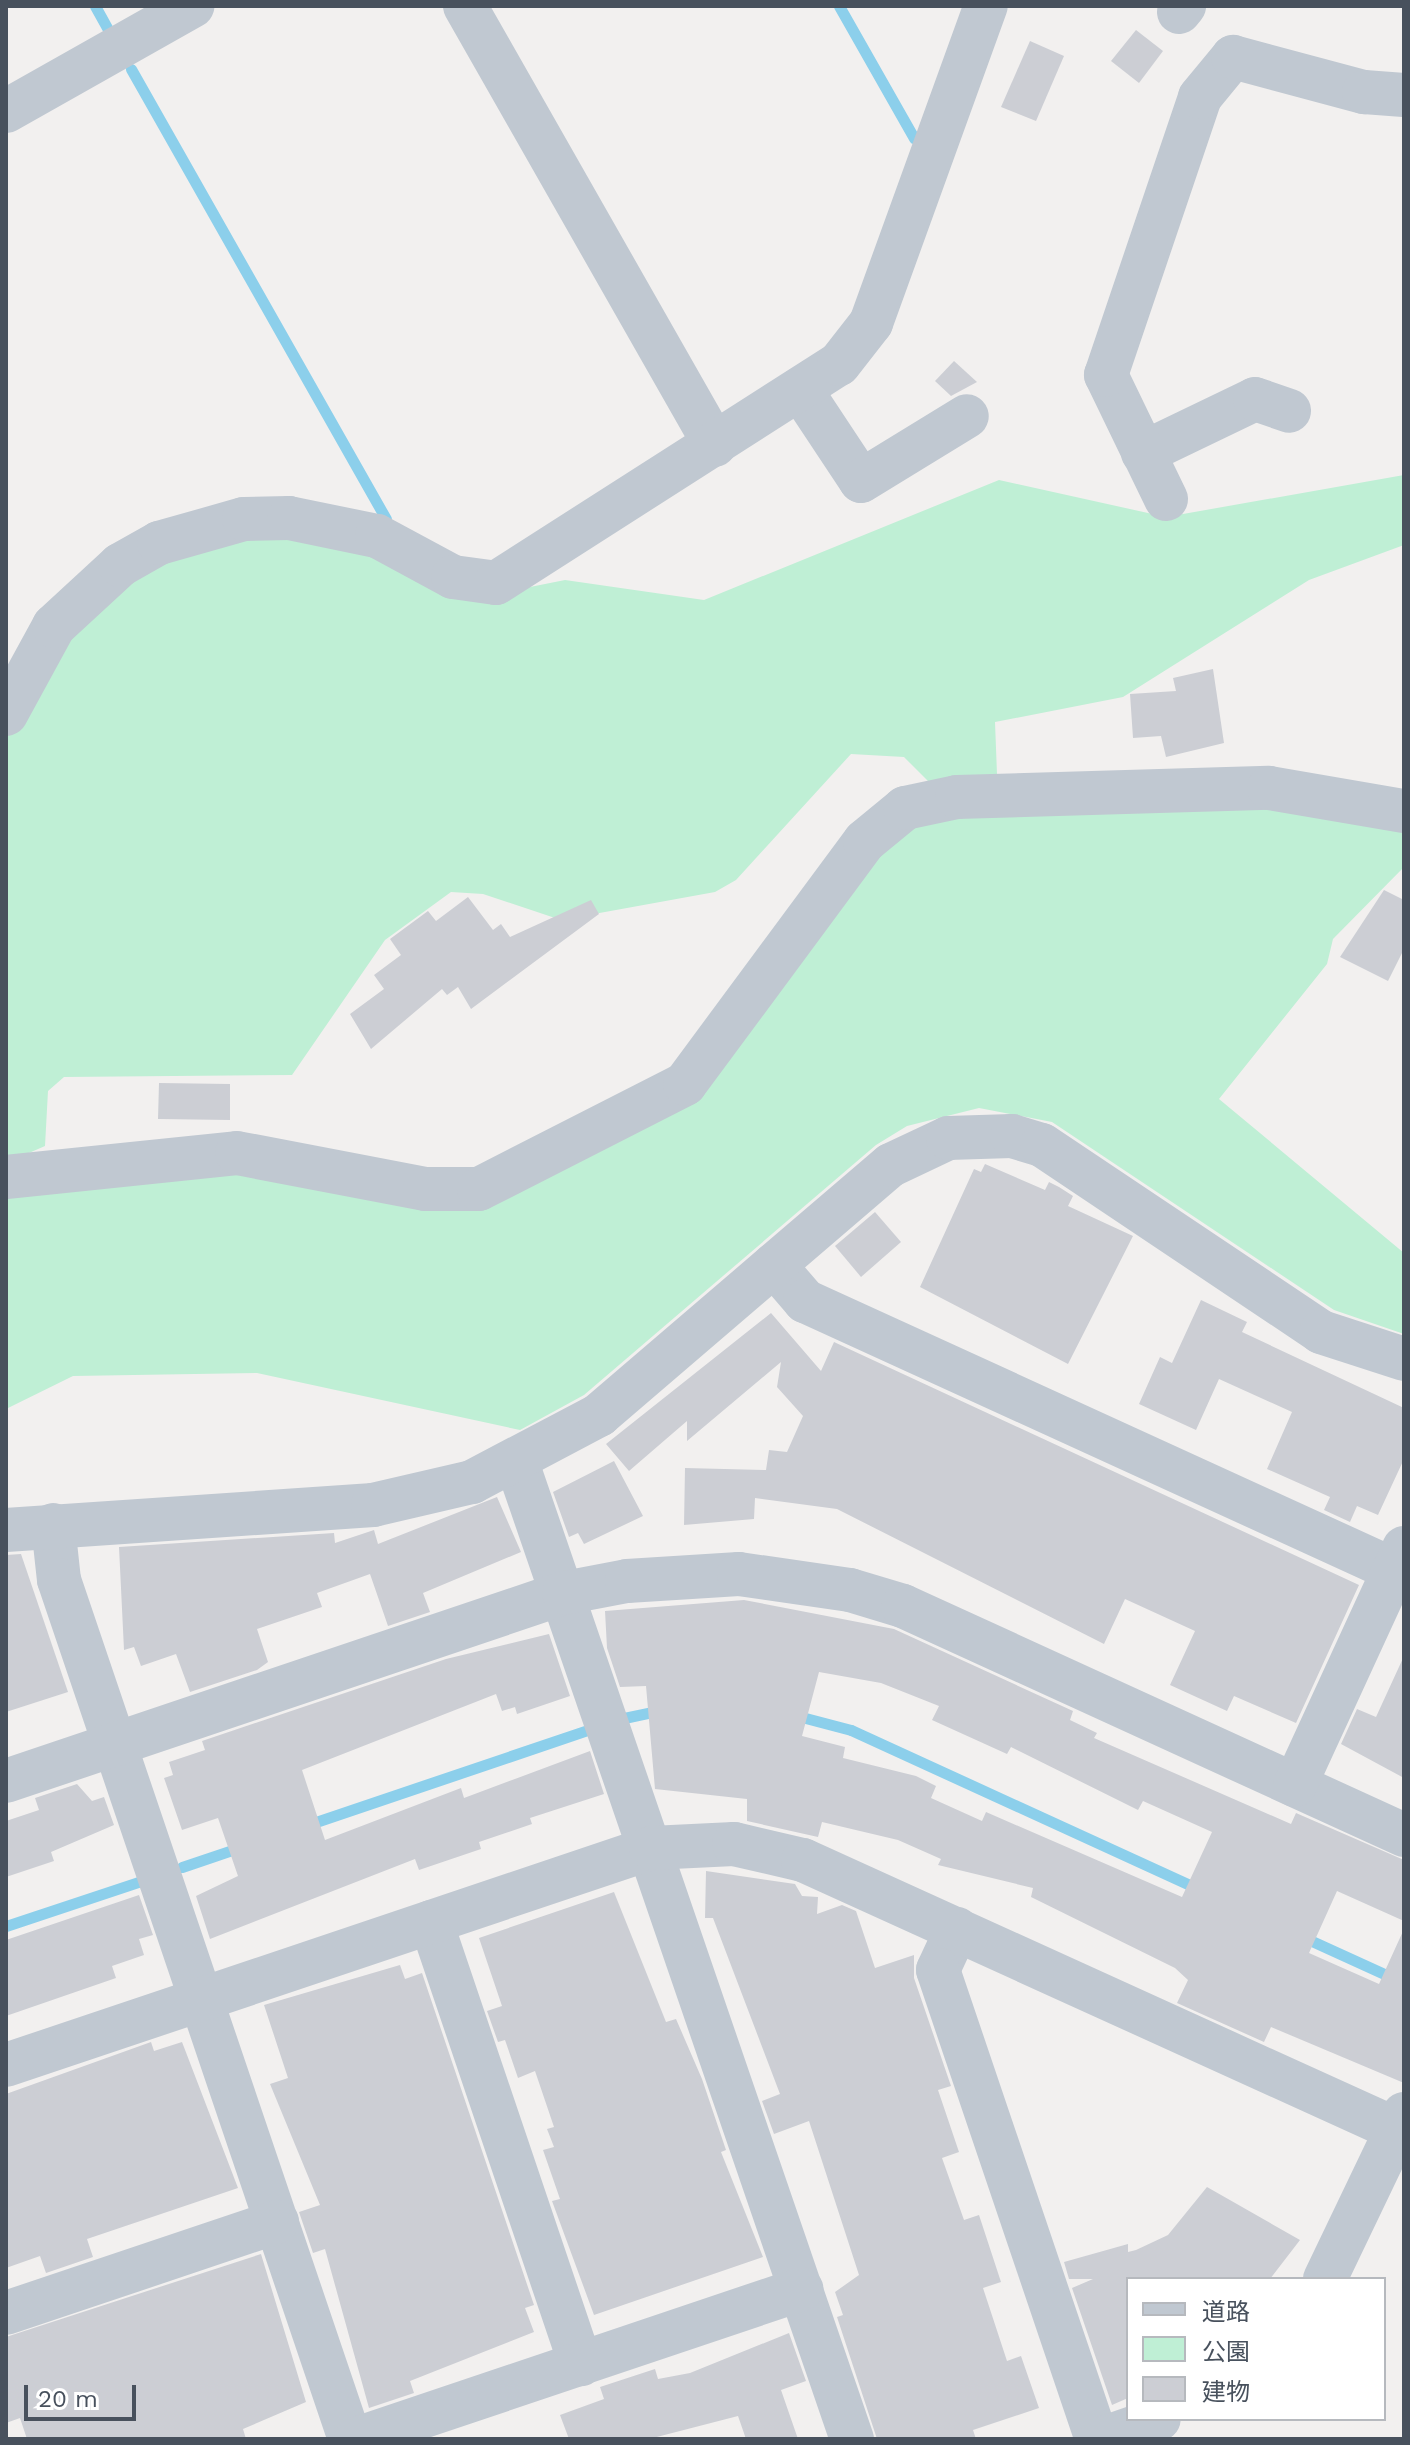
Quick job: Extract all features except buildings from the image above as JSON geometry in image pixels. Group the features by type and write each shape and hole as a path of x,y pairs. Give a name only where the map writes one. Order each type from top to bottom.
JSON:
{"street":[{"path":"6,111 192,6"},
{"path":"465,6 715,445"},
{"path":"6,714 54,626 108,575 159,543 230,522 289,518 377,536 453,577 496,583 715,445 852,353 871,323 986,6"},
{"path":"1166,499 1106,375 1200,97 1233,57 1364,92 1404,95"},
{"path":"800,389 861,481 967,416"},
{"path":"1143,453 1255,399 1289,411"},
{"path":"6,1177 237,1153 425,1189 479,1189 685,1084 865,841 905,808 957,797 1269,788 1404,811"},
{"path":"6,1530 373,1505 424,1496 517,1463 599,1415 774,1265 918,1149 948,1138 1012,1136 1071,1160 1321,1332 1404,1359"},
{"path":"774,1265 805,1301 1399,1559 1295,1785"},
{"path":"517,1463 852,2439"},
{"path":"53,1525 59,1580 353,2439 801,2289"},
{"path":"6,1781 564,1593 683,1575 795,1579 850,1590 903,1606 1404,1835"},
{"path":"6,2065 651,1848 769,1850 957,1929 1402,2126 1326,2277"},
{"path":"431,1922 581,2364"},
{"path":"957,1929 938,1970 1099,2439 1153,2421"},
{"path":"6,2313 277,2222"}],"green space":[{"path":"1404,475 1404,545 1309,580 1123,697 995,722 997,774 931,784 904,757 851,754 736,880 715,892 561,920 483,894 451,892 385,940 292,1075 64,1077 48,1091 45,1146 6,1163 6,739 68,636 129,579 205,544 288,534 530,587 565,580 704,600 999,480 1166,517"},
{"path":"1269,802 1404,825 1404,867 1333,939 1327,964 1219,1099 1404,1253 1404,1334 1334,1310 1052,1122 979,1108 907,1126 876,1145 584,1395 520,1430 257,1373 73,1376 6,1409 6,1191 215,1168 423,1204 672,1109 876,851 912,820"}],"waterway":[{"path":"95,6 107,28"},
{"path":"839,6 914,138"},
{"path":"131,69 386,519"},
{"path":"624,1718 661,1710"},
{"path":"794,1715 851,1730 1200,1890"},
{"path":"307,1825 590,1729"},
{"path":"182,1867 241,1847"},
{"path":"6,1926 138,1882"},
{"path":"1303,1937 1404,1983"}]}
